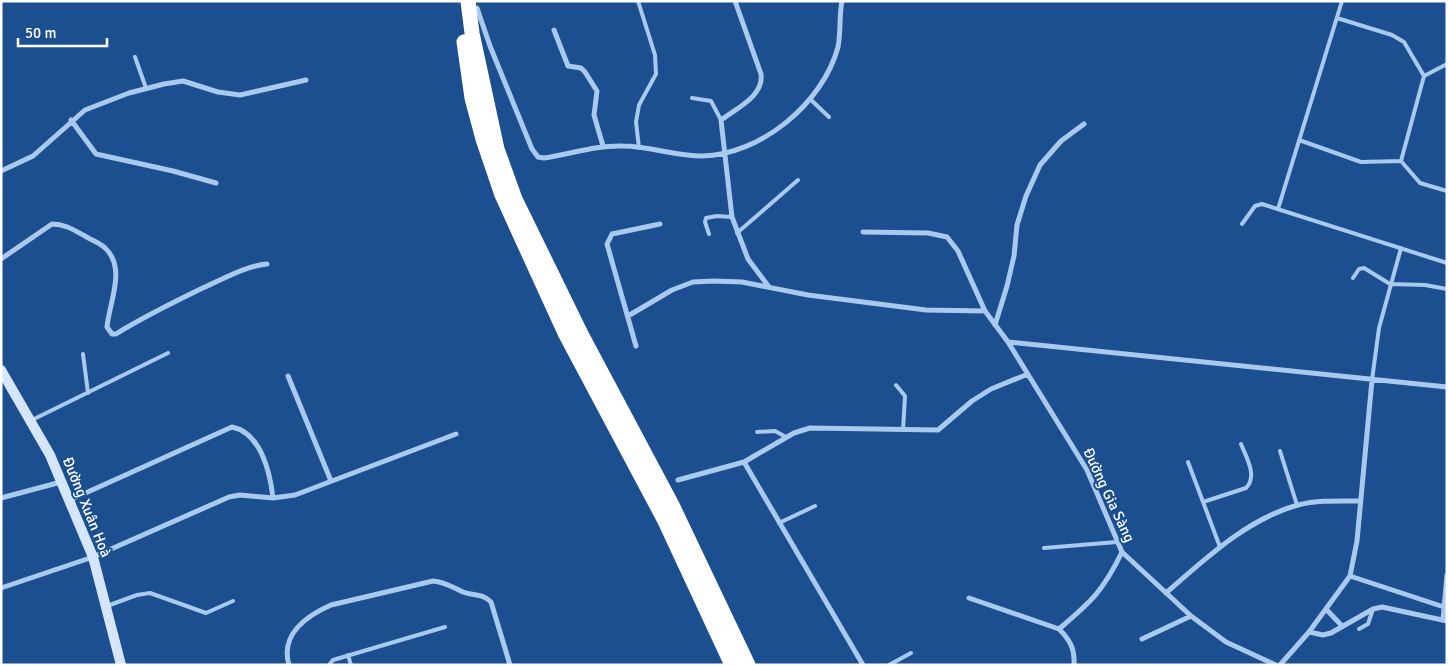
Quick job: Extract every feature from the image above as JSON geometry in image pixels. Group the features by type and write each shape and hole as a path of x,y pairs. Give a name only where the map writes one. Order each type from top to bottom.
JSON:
{"highway":[{"path":"458,1 472,98 482,139 502,195 565,333 665,521 732,665"},
{"path":"473,4 472,33 497,149 515,199 581,334 672,505 748,665"}],"street":[{"path":"735,1 761,74 762,84 759,91 721,120 732,218 748,259 769,287"},
{"path":"473,4 532,149 538,157 544,158 603,146 639,148 678,155 725,154 788,122 810,99 827,75 838,46 842,1"},
{"path":"554,30 568,66 581,68 597,91 594,115 603,146"},
{"path":"1,171 33,156 71,120 85,110 146,88 183,81 218,92 240,95 306,80"},
{"path":"71,120 96,154 173,171 216,183"},
{"path":"995,325 1007,286 1014,256 1017,225 1026,196 1040,165 1061,142 1084,124"},
{"path":"1,259 52,224 60,224 71,228 104,247 108,252 117,276 108,327 112,334 116,334 144,316 219,280 256,265 267,264"},
{"path":"636,346 607,244 612,234 660,224"},
{"name":"Đường Gia Sàng","path":"863,232 928,233 948,238 958,251 985,311 1008,342 1086,470 1122,552 1191,616 1226,642 1276,665"},
{"path":"628,316 672,290 693,282 742,282 808,295 918,309 985,311"},
{"path":"1008,342 1447,387"},
{"name":"Đường Xuân Hoà","path":"1,370 30,421 70,500 93,557 121,665"},
{"path":"678,480 744,462 786,437 810,428 938,430 972,401 991,388 1028,374"},
{"path":"288,376 331,481"},
{"path":"1280,665 1309,632 1350,576 1356,541 1372,380"},
{"path":"70,500 232,427 240,429 252,437 267,468 273,498"},
{"path":"1,588 93,557 228,497 240,495 273,498 295,495 456,434"},
{"path":"744,462 863,665"},
{"path":"1,498 62,482"},
{"path":"1166,593 1220,547 1263,520 1297,506 1321,501 1359,501"},
{"path":"1058,629 1097,596 1108,580 1122,552"},
{"path":"1309,632 1323,634 1373,609 1394,608 1445,621 1444,607 1447,575"},
{"path":"1350,576 1444,607"},
{"path":"288,665 286,644 291,635 318,611 331,605 433,581 442,582 464,592 485,596 491,602 510,665"},
{"path":"970,598 1058,629 1069,639 1074,654 1074,665"},
{"path":"1326,609 1342,626"},
{"path":"1142,639 1191,616"}],"lane":[{"path":"638,1 655,55 656,74 639,105 636,122 639,148"},
{"path":"1278,209 1342,1"},
{"path":"1337,18 1392,35 1404,42 1424,76 1401,161"},
{"path":"135,57 146,88"},
{"path":"1424,76 1447,64"},
{"path":"692,98 715,105 721,120"},
{"path":"810,99 829,118"},
{"path":"1299,140 1361,162 1401,161"},
{"path":"1401,161 1420,183 1447,191"},
{"path":"737,233 798,180"},
{"path":"1242,224 1255,206 1262,204 1447,262"},
{"path":"709,234 705,222 706,218 717,216 732,218"},
{"path":"1372,380 1379,328 1401,248"},
{"path":"1353,278 1359,269 1364,268 1390,284 1425,285 1447,289"},
{"path":"30,421 168,353"},
{"path":"83,354 88,393"},
{"path":"896,384 905,396 903,430"},
{"path":"757,432 775,431 786,437"},
{"path":"1203,502 1246,488 1251,483 1252,475 1242,444"},
{"path":"1280,452 1297,506"},
{"path":"1188,462 1220,547"},
{"path":"779,523 815,506"},
{"path":"1044,548 1117,542"},
{"path":"107,606 137,595 150,593 206,613 233,601"},
{"path":"1359,629 1368,624 1373,609"},
{"path":"329,665 333,660 348,655 445,628"},
{"path":"889,665 912,653"},
{"path":"348,655 351,665"}]}
